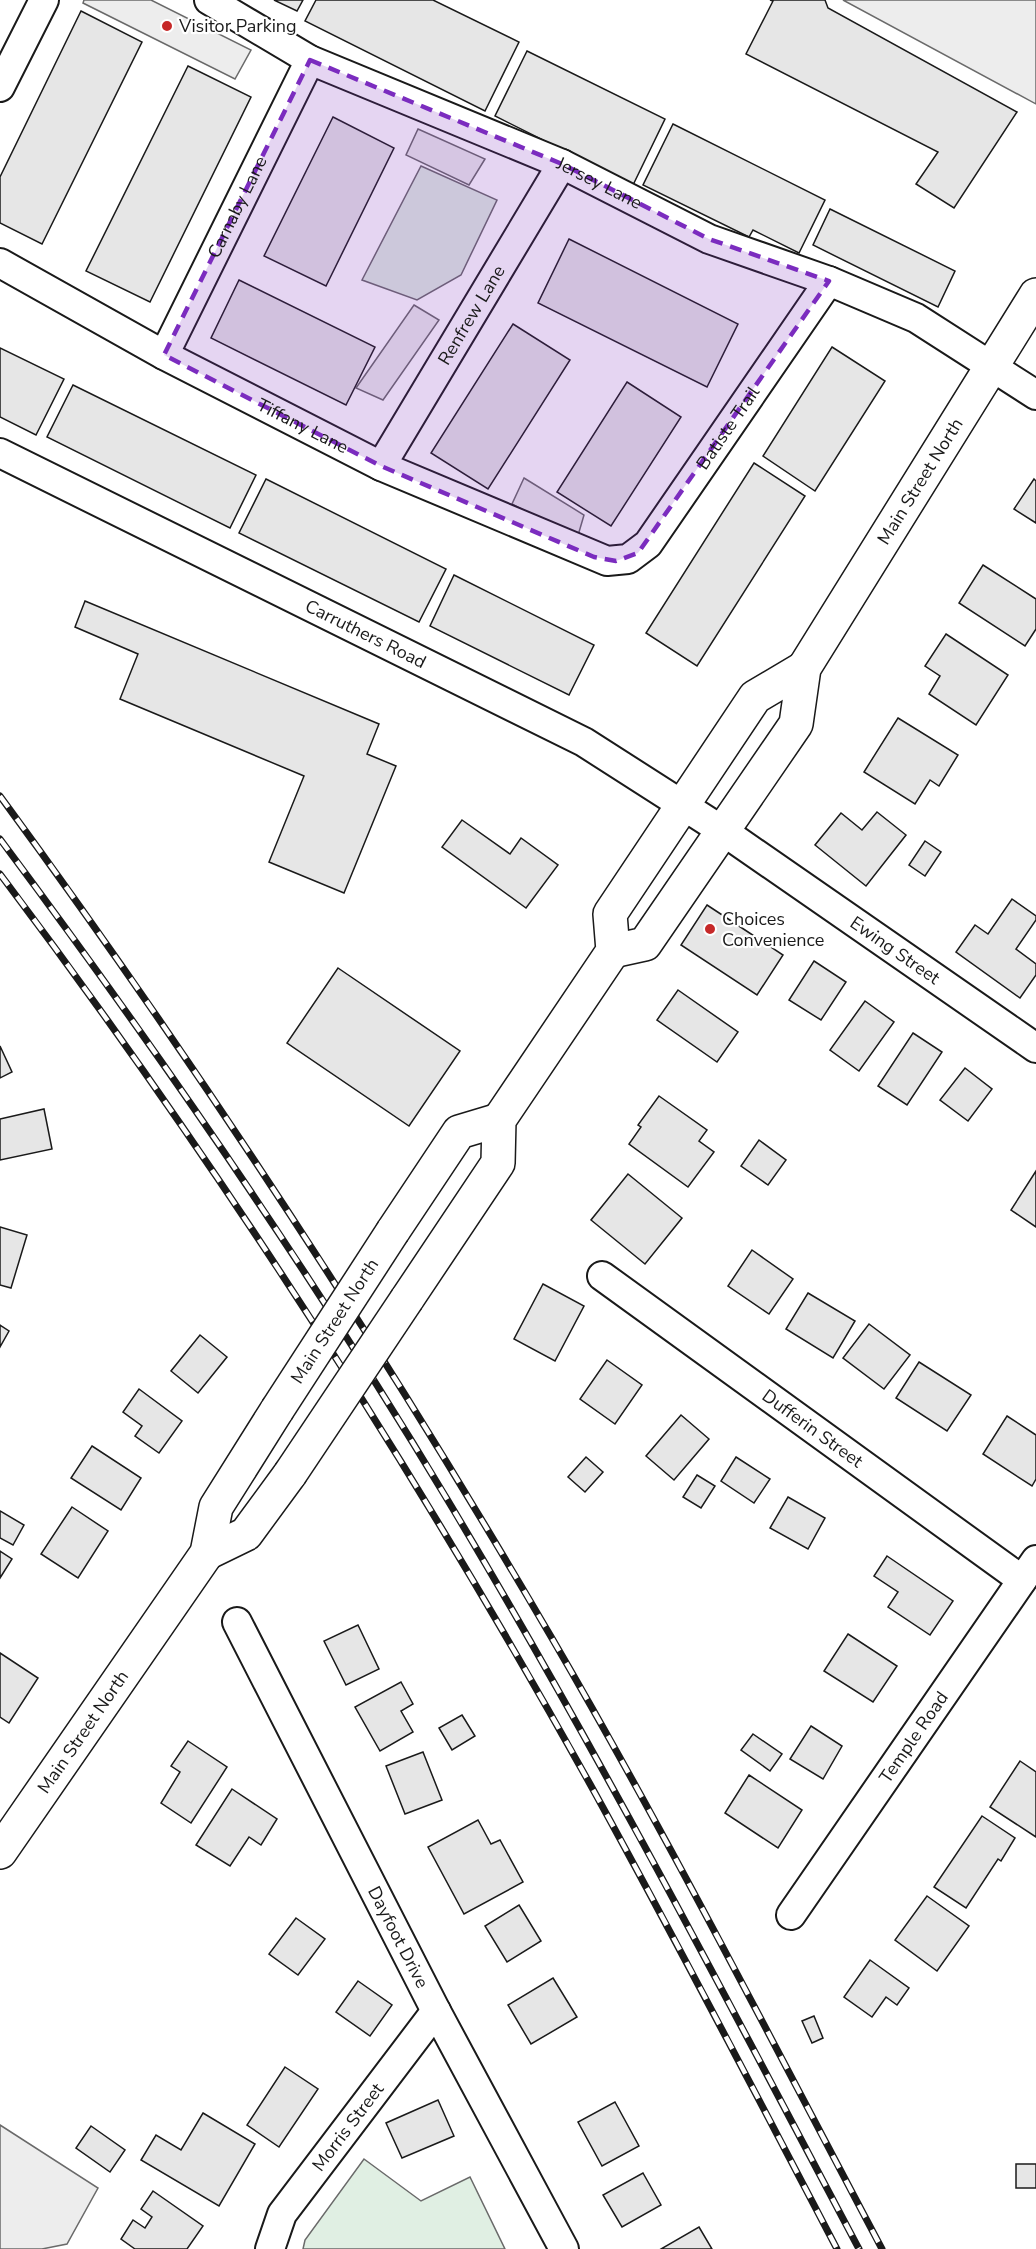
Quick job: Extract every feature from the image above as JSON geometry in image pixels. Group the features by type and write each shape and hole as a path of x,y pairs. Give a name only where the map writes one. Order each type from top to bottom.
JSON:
{"main road":[{"name":"Main Street North","path":"804,668 755,697 680,805 610,914 612,951 645,944 796,724 804,668 1036,295"},
{"path":"499,1120 612,951"},
{"name":"Main Street North","path":"0,1852 207,1553 216,1507 459,1132 499,1120 498,1163 290,1474 246,1533 207,1553"}],"street":[{"path":"0,87 44,0"},
{"name":"Jersey Lane","path":"209,0 310,60 562,164 709,239 829,281 916,318 1036,395"},
{"name":"Carnaby Lane","path":"164,355 310,60"},
{"name":"Renfrew Lane","path":"381,466 562,164"},
{"name":"Tiffany Lane","path":"0,263 164,355 381,466 594,558 616,561"},
{"name":"Batiste Trail","path":"616,561 628,559 648,544 829,281"},
{"name":"Carruthers Road","path":"0,453 584,742 723,831"},
{"name":"Ewing Street","path":"723,831 1036,1048"},
{"name":"Dufferin Street","path":"603,1276 1029,1570"},
{"name":"Temple Road","path":"791,1915 1029,1570"},
{"name":"Dayfoot Drive","path":"237,1622 436,2011 564,2249"},
{"name":"Morris Street","path":"270,2249 282,2214 436,2011"}],"highlighted area":[{"path":"310,60 562,164 709,239 829,281 638,553 616,561 594,557 381,466 164,355"}],"green space":[{"path":"421,166 497,200 461,275 417,300 362,280"},
{"path":"364,2159 421,2201 470,2177 505,2249 303,2249 305,2240"}],"shaded area":[{"name":"Visitor Parking","path":"84,0 151,0 251,50 235,79 83,3"},
{"path":"843,0 1036,0 1036,104"},
{"path":"418,129 485,159 469,185 406,155"},
{"path":"414,305 439,320 383,400 356,388"},
{"path":"524,478 584,515 577,539 512,504"},
{"path":"0,2125 98,2188 67,2244 42,2249 0,2249"}],"building":[{"path":"274,0 303,0 297,11"},
{"path":"316,0 433,0 519,42 485,111 305,21"},
{"path":"770,0 825,0 828,8 1017,112 954,208 916,184 938,152 746,54 773,1"},
{"path":"81,11 142,42 42,244 0,223 0,177"},
{"path":"527,51 665,119 633,185 495,116"},
{"path":"188,66 251,97 150,302 86,271"},
{"path":"333,117 394,148 326,286 264,256"},
{"path":"673,124 825,200 799,253 753,230 749,237 643,185"},
{"path":"830,209 955,271 938,307 813,245"},
{"path":"569,239 738,324 707,387 538,303"},
{"path":"239,280 375,347 346,405 211,338"},
{"path":"513,324 570,360 488,489 431,453"},
{"path":"832,347 885,381 815,491 763,456"},
{"path":"0,348 64,379 36,435 0,417"},
{"path":"627,382 681,417 611,526 557,492"},
{"path":"73,385 256,475 230,528 47,437"},
{"path":"754,463 805,496 697,666 646,633"},
{"path":"266,479 446,569 419,622 239,533"},
{"path":"1034,479 1036,481 1036,523 1014,509"},
{"path":"983,565 1036,599 1036,629 1025,646 959,603"},
{"path":"454,575 594,645 569,695 430,626"},
{"path":"85,601 379,724 367,754 396,766 344,893 269,862 304,776 120,699 138,654 75,627"},
{"path":"946,634 1008,675 976,725 929,694 940,676 925,666"},
{"path":"898,718 958,755 939,786 930,780 915,804 864,772"},
{"path":"877,812 906,835 866,886 815,845 841,813 862,830"},
{"path":"462,820 510,854 521,838 558,865 526,908 442,847"},
{"path":"925,841 941,852 925,876 909,865"},
{"path":"1012,899 1036,916 1036,920 1016,949 1036,964 1036,975 1020,998 956,952 975,925 988,934"},
{"path":"707,905 783,955 757,995 681,945"},
{"path":"814,961 846,982 821,1020 789,1000"},
{"path":"338,968 460,1051 409,1126 287,1043"},
{"path":"678,990 738,1032 717,1062 657,1020"},
{"path":"865,1001 894,1022 859,1071 830,1050"},
{"path":"913,1033 942,1052 907,1105 878,1086"},
{"path":"0,1046 12,1072 0,1078"},
{"path":"965,1068 992,1089 968,1121 940,1100"},
{"path":"659,1096 707,1130 699,1141 714,1152 688,1187 629,1144 641,1127 638,1125"},
{"path":"44,1109 52,1149 0,1160 0,1119"},
{"path":"759,1140 786,1160 768,1185 741,1166"},
{"path":"1036,1171 1036,1227 1011,1210"},
{"path":"628,1174 682,1218 645,1264 591,1220"},
{"path":"0,1227 27,1235 11,1288 0,1285"},
{"path":"752,1250 793,1279 769,1314 728,1286"},
{"path":"543,1284 584,1306 555,1361 514,1339"},
{"path":"808,1293 855,1321 833,1358 786,1329"},
{"path":"869,1324 910,1355 884,1389 843,1358"},
{"path":"0,1325 9,1331 0,1347"},
{"path":"200,1335 227,1357 198,1393 171,1371"},
{"path":"607,1360 642,1385 615,1424 580,1399"},
{"path":"919,1362 971,1395 947,1431 896,1398"},
{"path":"139,1389 182,1421 159,1453 135,1436 142,1426 123,1412"},
{"path":"681,1415 709,1439 674,1480 646,1456"},
{"path":"1007,1416 1036,1435 1036,1479 1032,1486 983,1454"},
{"path":"92,1446 141,1478 121,1510 71,1478"},
{"path":"586,1457 603,1472 585,1492 568,1477"},
{"path":"736,1457 770,1479 754,1503 721,1481"},
{"path":"697,1475 715,1486 701,1508 683,1497"},
{"path":"788,1497 825,1518 808,1549 770,1528"},
{"path":"72,1507 108,1531 78,1578 41,1554"},
{"path":"0,1511 24,1525 13,1545 0,1538"},
{"path":"0,1551 12,1559 0,1578"},
{"path":"887,1556 953,1601 930,1635 888,1607 898,1592 874,1576"},
{"path":"358,1625 379,1669 346,1685 324,1641"},
{"path":"848,1634 897,1666 873,1702 824,1671"},
{"path":"0,1653 38,1678 9,1723 0,1717"},
{"path":"401,1682 413,1704 401,1711 413,1732 380,1751 355,1707"},
{"path":"462,1715 475,1736 452,1750 439,1728"},
{"path":"811,1726 842,1746 823,1779 790,1759"},
{"path":"753,1734 782,1754 770,1771 741,1750"},
{"path":"188,1741 227,1767 191,1823 161,1803 180,1772 171,1766"},
{"path":"423,1752 442,1800 405,1814 386,1766"},
{"path":"1020,1761 1036,1772 1036,1837 990,1807"},
{"path":"749,1775 802,1810 778,1848 725,1813"},
{"path":"232,1789 277,1819 261,1845 249,1837 230,1866 196,1845"},
{"path":"982,1816 1015,1838 1001,1861 998,1859 966,1908 934,1887"},
{"path":"478,1820 491,1844 500,1840 523,1882 464,1914 428,1847"},
{"path":"927,1896 969,1926 937,1971 895,1940"},
{"path":"519,1905 541,1941 507,1962 485,1926"},
{"path":"296,1918 325,1939 298,1975 269,1954"},
{"path":"870,1960 909,1988 897,2005 886,1997 872,2017 844,1997"},
{"path":"553,1978 577,2017 531,2044 508,2005"},
{"path":"358,1981 392,2005 370,2036 336,2012"},
{"path":"814,2016 823,2038 812,2043 802,2021"},
{"path":"285,2067 318,2089 279,2147 247,2125"},
{"path":"438,2100 454,2136 402,2158 386,2123"},
{"path":"615,2102 639,2146 602,2166 578,2122"},
{"path":"203,2113 255,2144 219,2206 141,2160 156,2135 181,2150"},
{"path":"91,2126 125,2150 110,2172 76,2148"},
{"path":"1016,2164 1036,2164 1036,2188 1016,2188"},
{"path":"643,2173 661,2205 622,2227 603,2195"},
{"path":"153,2191 203,2226 187,2249 135,2249 121,2239 133,2220 145,2228 152,2217 141,2209"},
{"path":"699,2227 712,2249 661,2249"}],"railway":[{"path":"0,796 218,1105 356,1317 489,1531 638,1790 882,2249"},
{"path":"0,839 118,1000 232,1163 342,1330 447,1499 607,1778 859,2249"},
{"path":"0,874 81,983 236,1206 311,1319 454,1549 622,1842 837,2249"}],"place":[{"name":"Visitor Parking","path":"167,26"},
{"name":"Choices Convenience","path":"710,929"}]}
